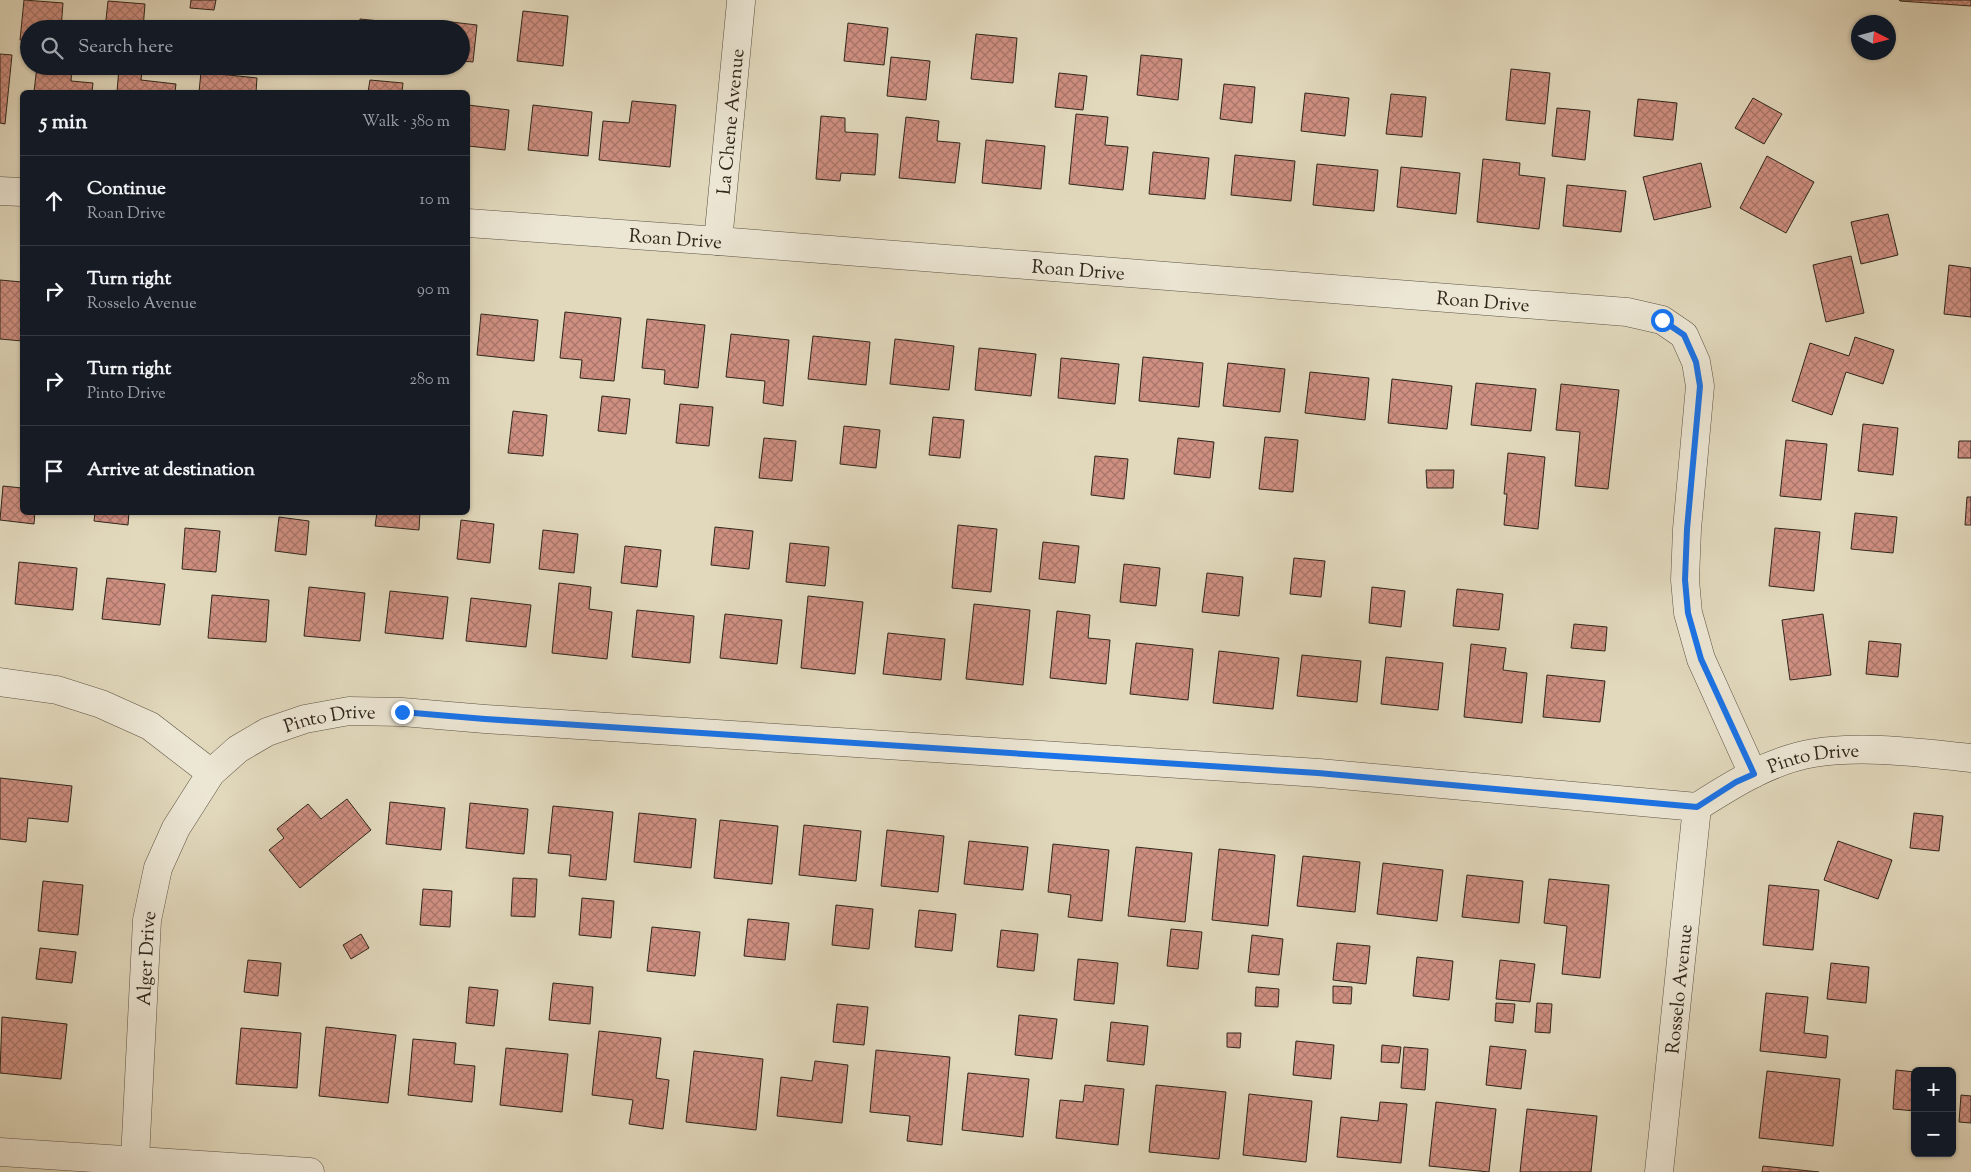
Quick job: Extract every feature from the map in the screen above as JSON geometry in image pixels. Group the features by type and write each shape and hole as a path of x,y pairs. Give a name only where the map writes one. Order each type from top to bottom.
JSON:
{"street":[{"name":"La Chene Avenue","path":"718,241 741,2"},
{"path":"0,191 20,192"},
{"name":"Roan Drive","path":"470,224 718,241 1627,312 1662,320 1684,335 1696,362 1700,386 1687,529 1685,580 1688,613 1701,659 1754,774"},
{"path":"0,682 57,690 101,704 150,726 211,773"},
{"name":"Pinto Drive","path":"211,773 238,749 267,732 305,719 349,711 402,712 1318,773 1697,807 1736,782 1767,767 1814,753 1874,750 1971,758"},
{"name":"Alger Drive","path":"135,1159 147,920 158,868 176,828 211,773"},
{"name":"Rosselo Avenue","path":"1660,1172 1697,807"},
{"path":"0,1152 135,1159 310,1172"}],"building":[{"path":"24,0 63,3 62,20 22,20"},
{"path":"191,0 216,0 214,10 190,8"},
{"path":"1971,0 1971,6 1900,1"},
{"path":"108,1 145,4 144,20 106,20"},
{"path":"523,11 568,16 563,66 517,61"},
{"path":"848,23 888,28 884,65 844,61"},
{"path":"470,24 477,25 473,62 470,62"},
{"path":"976,34 1017,38 1013,83 971,79"},
{"path":"0,54 12,55 5,124 0,123"},
{"path":"1141,55 1182,59 1178,100 1137,95"},
{"path":"891,57 930,61 926,100 887,96"},
{"path":"1511,69 1550,73 1545,124 1506,120"},
{"path":"1059,73 1087,76 1083,110 1055,107"},
{"path":"36,75 71,75 71,81 93,83 92,90 34,90"},
{"path":"118,75 142,75 141,80 176,84 175,90 117,90"},
{"path":"201,75 229,75 257,78 256,90 199,90"},
{"path":"370,80 403,83 402,90 368,90"},
{"path":"1224,84 1255,87 1252,123 1220,119"},
{"path":"1305,93 1349,98 1345,136 1301,131"},
{"path":"1391,94 1426,97 1422,137 1386,134"},
{"path":"1753,98 1782,114 1764,144 1735,128"},
{"path":"1638,99 1677,103 1673,140 1634,136"},
{"path":"632,101 676,105 670,167 599,160 603,121 629,123"},
{"path":"470,105 509,110 505,150 470,146"},
{"path":"533,105 592,112 588,156 528,150"},
{"path":"1557,108 1590,111 1585,160 1552,156"},
{"path":"1076,114 1108,117 1105,145 1128,147 1123,190 1069,184"},
{"path":"821,116 845,118 845,132 878,134 875,175 841,173 840,181 816,179"},
{"path":"906,117 939,121 937,141 960,143 955,183 899,178"},
{"path":"986,140 1045,146 1041,189 982,183"},
{"path":"1153,152 1209,158 1205,199 1149,194"},
{"path":"1235,155 1295,161 1291,201 1231,195"},
{"path":"1767,156 1814,182 1786,233 1740,208"},
{"path":"1483,159 1520,163 1519,175 1545,178 1539,229 1477,222"},
{"path":"1701,163 1711,207 1654,220 1643,177"},
{"path":"1317,164 1378,170 1374,211 1313,205"},
{"path":"1401,167 1460,173 1456,214 1397,207"},
{"path":"1567,185 1626,191 1621,232 1563,226"},
{"path":"1888,214 1898,255 1861,264 1851,222"},
{"path":"1851,256 1864,313 1826,322 1813,265"},
{"path":"1949,265 1971,268 1971,317 1944,314"},
{"path":"0,280 20,282 20,341 0,339"},
{"path":"565,312 621,318 614,381 580,378 582,360 560,358"},
{"path":"481,314 538,320 534,361 477,355"},
{"path":"647,319 705,325 698,388 664,384 665,370 642,368"},
{"path":"731,334 789,340 783,406 763,403 765,381 726,377"},
{"path":"813,336 870,342 866,385 808,379"},
{"path":"1855,337 1894,350 1883,384 1846,372 1832,415 1792,401 1810,343 1849,356"},
{"path":"895,339 954,346 949,390 890,384"},
{"path":"979,348 1036,354 1031,396 975,390"},
{"path":"1143,357 1203,363 1199,407 1139,401"},
{"path":"1061,358 1119,364 1115,404 1058,398"},
{"path":"1228,363 1285,369 1280,412 1223,406"},
{"path":"1310,372 1369,378 1365,420 1305,413"},
{"path":"1392,379 1452,386 1447,429 1388,423"},
{"path":"1476,383 1536,389 1531,431 1471,425"},
{"path":"1561,384 1619,390 1608,489 1575,486 1580,432 1556,430"},
{"path":"602,396 630,399 626,434 598,431"},
{"path":"680,404 713,407 709,446 676,443"},
{"path":"513,411 547,415 543,456 508,453"},
{"path":"933,417 964,420 960,458 929,455"},
{"path":"1863,424 1898,428 1893,475 1858,471"},
{"path":"844,426 880,430 876,468 840,464"},
{"path":"1265,437 1298,440 1293,492 1259,489"},
{"path":"764,438 796,441 792,481 759,478"},
{"path":"1178,438 1214,442 1210,478 1174,474"},
{"path":"1786,440 1827,444 1821,500 1780,496"},
{"path":"1959,441 1971,441 1971,458 1958,458"},
{"path":"1508,453 1545,457 1538,529 1504,525 1507,494 1504,494"},
{"path":"1095,456 1128,459 1124,499 1091,495"},
{"path":"1426,470 1454,470 1453,488 1427,488"},
{"path":"3,486 20,488 20,515 35,515 34,524 0,520"},
{"path":"1967,497 1971,497 1971,525 1965,525"},
{"path":"1855,513 1897,517 1893,553 1851,549"},
{"path":"95,515 129,515 128,525 94,521"},
{"path":"377,515 420,515 419,530 375,526"},
{"path":"279,517 309,521 306,555 275,551"},
{"path":"461,520 494,524 490,563 457,559"},
{"path":"958,525 997,529 991,592 952,588"},
{"path":"715,527 753,531 749,569 711,565"},
{"path":"185,528 220,531 216,572 182,569"},
{"path":"1775,528 1820,532 1814,591 1769,586"},
{"path":"543,530 578,534 574,573 539,569"},
{"path":"1043,542 1079,546 1075,583 1039,579"},
{"path":"790,543 829,547 825,586 786,582"},
{"path":"625,546 661,550 657,587 621,583"},
{"path":"1294,558 1325,561 1321,597 1290,594"},
{"path":"19,562 77,568 73,610 15,604"},
{"path":"1124,564 1160,568 1156,606 1120,602"},
{"path":"1207,573 1243,577 1239,616 1202,612"},
{"path":"107,578 165,584 160,625 102,619"},
{"path":"559,583 591,587 589,609 612,612 607,659 552,653"},
{"path":"309,587 365,593 360,641 304,636"},
{"path":"1372,587 1405,591 1401,627 1369,623"},
{"path":"1457,589 1503,594 1499,630 1453,626"},
{"path":"390,591 448,597 443,639 385,633"},
{"path":"212,595 269,600 266,642 208,638"},
{"path":"808,596 863,602 855,674 801,668"},
{"path":"471,598 531,605 526,647 466,641"},
{"path":"974,604 1030,610 1023,685 966,679"},
{"path":"637,610 694,616 690,663 632,657"},
{"path":"1057,611 1090,615 1088,638 1110,640 1106,684 1050,678"},
{"path":"725,614 782,620 777,664 720,658"},
{"path":"1823,614 1831,675 1790,680 1782,620"},
{"path":"1574,624 1607,627 1605,651 1571,648"},
{"path":"888,633 945,639 941,680 883,674"},
{"path":"1869,641 1901,644 1898,677 1866,674"},
{"path":"1136,643 1193,649 1188,700 1130,694"},
{"path":"1471,644 1506,648 1503,670 1527,673 1522,723 1464,717"},
{"path":"1219,651 1279,658 1273,709 1213,703"},
{"path":"1302,655 1361,661 1357,702 1297,696"},
{"path":"1386,657 1443,663 1438,710 1381,704"},
{"path":"1547,675 1605,681 1600,722 1543,717"},
{"path":"0,778 72,786 68,822 28,818 26,842 0,839"},
{"path":"347,799 371,830 300,888 269,850 284,838 277,829 308,804 321,819"},
{"path":"390,802 445,808 441,850 386,844"},
{"path":"470,803 528,809 524,854 466,848"},
{"path":"553,806 613,812 606,880 569,876 571,855 548,853"},
{"path":"639,813 696,819 691,868 634,862"},
{"path":"1914,813 1943,816 1939,851 1910,848"},
{"path":"720,820 778,826 772,884 714,878"},
{"path":"804,825 861,831 856,881 799,875"},
{"path":"887,830 944,836 938,892 881,886"},
{"path":"969,841 1028,847 1023,890 964,884"},
{"path":"1838,841 1892,860 1878,899 1824,880"},
{"path":"1053,844 1109,850 1102,921 1068,917 1071,895 1048,892"},
{"path":"1136,847 1192,853 1185,922 1128,916"},
{"path":"1219,849 1275,855 1268,926 1212,920"},
{"path":"1303,856 1360,862 1355,912 1297,906"},
{"path":"1383,863 1443,870 1437,921 1377,914"},
{"path":"1467,875 1523,881 1519,923 1462,917"},
{"path":"513,878 537,879 535,917 511,916"},
{"path":"1549,879 1609,885 1600,978 1562,974 1567,926 1544,923"},
{"path":"43,881 83,885 78,935 38,931"},
{"path":"1769,885 1819,890 1813,950 1763,945"},
{"path":"423,889 452,891 450,927 420,925"},
{"path":"582,898 614,901 611,938 579,935"},
{"path":"836,905 873,909 869,949 832,945"},
{"path":"919,910 956,914 952,951 915,947"},
{"path":"748,919 789,923 785,960 744,956"},
{"path":"652,927 700,932 695,976 647,971"},
{"path":"1171,929 1202,932 1198,969 1167,966"},
{"path":"1001,930 1038,934 1034,971 997,967"},
{"path":"361,934 369,948 351,959 343,945"},
{"path":"1252,935 1283,939 1279,975 1248,972"},
{"path":"1337,943 1370,946 1366,984 1333,980"},
{"path":"40,948 76,952 72,983 36,979"},
{"path":"1417,957 1453,961 1449,1000 1413,996"},
{"path":"1078,959 1118,963 1114,1004 1074,1000"},
{"path":"248,960 281,963 278,996 244,992"},
{"path":"1500,960 1535,964 1530,1002 1496,999"},
{"path":"1831,963 1869,967 1866,1003 1827,999"},
{"path":"553,983 593,987 590,1024 549,1020"},
{"path":"1333,986 1352,987 1351,1004 1333,1003"},
{"path":"469,987 498,990 494,1026 466,1023"},
{"path":"1256,987 1279,989 1278,1007 1255,1006"},
{"path":"1766,993 1808,997 1804,1033 1828,1036 1826,1058 1760,1051"},
{"path":"1496,1003 1515,1004 1513,1023 1495,1021"},
{"path":"1537,1003 1552,1004 1550,1033 1535,1032"},
{"path":"837,1004 868,1007 864,1045 833,1042"},
{"path":"1019,1015 1057,1019 1052,1059 1015,1055"},
{"path":"2,1017 67,1024 61,1079 0,1073"},
{"path":"1111,1022 1148,1026 1144,1065 1107,1061"},
{"path":"326,1027 396,1035 388,1103 319,1096"},
{"path":"241,1028 301,1033 297,1088 236,1084"},
{"path":"599,1031 661,1038 656,1078 669,1080 663,1129 629,1124 633,1100 592,1095"},
{"path":"1227,1033 1241,1033 1240,1048 1227,1047"},
{"path":"413,1039 456,1043 454,1064 475,1066 472,1102 408,1095"},
{"path":"1296,1041 1334,1045 1331,1079 1293,1075"},
{"path":"1382,1045 1401,1047 1399,1063 1381,1062"},
{"path":"1490,1046 1526,1050 1521,1089 1486,1085"},
{"path":"1404,1047 1428,1049 1425,1090 1401,1088"},
{"path":"506,1048 568,1054 562,1112 500,1105"},
{"path":"876,1050 950,1057 942,1145 907,1141 910,1116 870,1112"},
{"path":"694,1051 763,1059 756,1130 686,1122"},
{"path":"815,1061 848,1065 842,1123 777,1116 781,1077 812,1081"},
{"path":"1896,1070 1911,1072 1911,1111 1893,1109"},
{"path":"1767,1071 1840,1079 1833,1146 1759,1138"},
{"path":"968,1073 1029,1079 1023,1137 962,1130"},
{"path":"1085,1085 1124,1089 1118,1145 1056,1138 1060,1100 1083,1102"},
{"path":"1156,1085 1226,1092 1219,1159 1149,1152"},
{"path":"1249,1094 1312,1101 1306,1162 1243,1155"},
{"path":"1961,1095 1971,1096 1971,1123 1959,1122"},
{"path":"1380,1102 1407,1104 1401,1163 1337,1157 1341,1117 1378,1121"},
{"path":"1436,1102 1496,1109 1489,1172 1429,1166"},
{"path":"1527,1109 1597,1116 1591,1172 1520,1172"},
{"path":"1763,1166 1819,1172 1762,1172"}],"route":[{"path":"402,712 1318,773 1697,807 1736,782 1754,774 1701,659 1688,613 1685,580 1687,529 1700,386 1696,362 1684,335 1662,320"}]}
